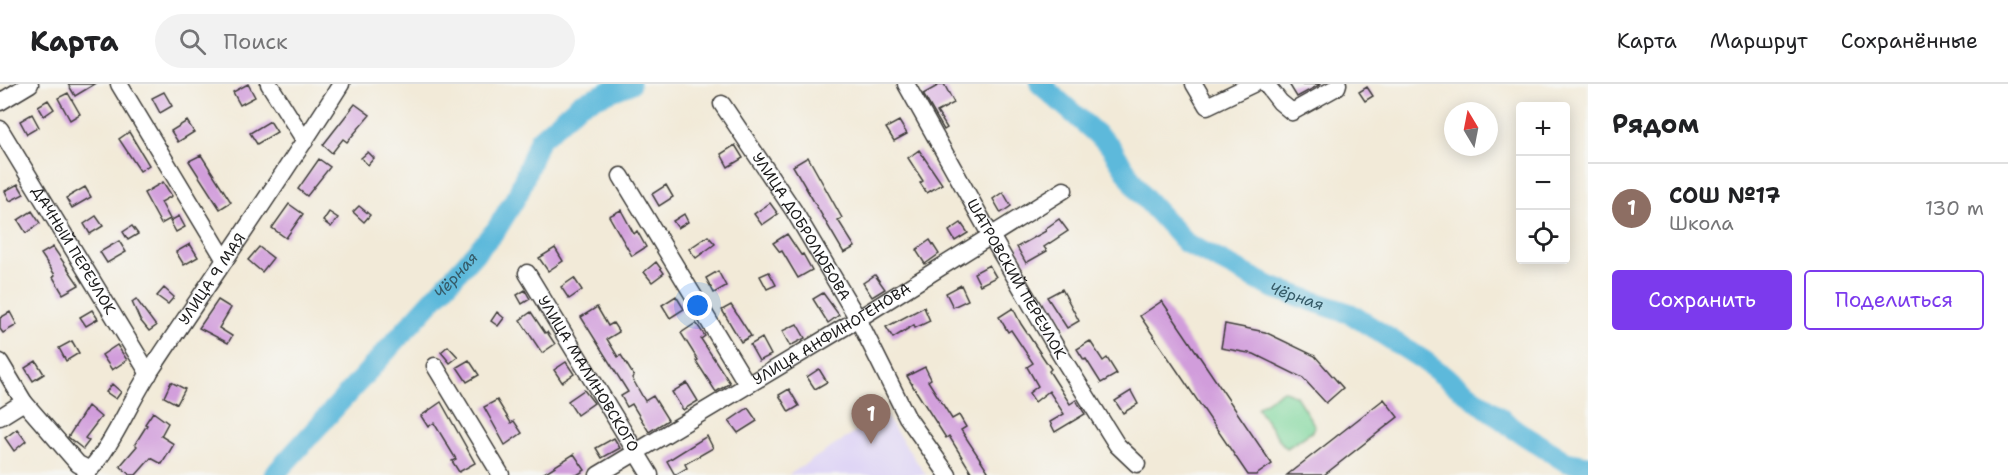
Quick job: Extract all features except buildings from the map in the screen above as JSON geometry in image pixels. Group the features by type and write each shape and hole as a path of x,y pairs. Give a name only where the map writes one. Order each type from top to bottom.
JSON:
{"street":[{"path":"0,102 30,84"},
{"path":"119,84 225,260"},
{"path":"269,84 305,141"},
{"name":"УЛИЦА 9 МАЯ","path":"88,473 102,455 149,374 341,84"},
{"name":"ШАТРОВСКИЙ ПЕРЕУЛОК","path":"906,84 991,236 1117,445 1137,464"},
{"path":"1194,84 1207,106 1253,84"},
{"path":"1266,84 1280,102 1292,112 1337,87 1338,84"},
{"name":"УЛИЦА ДОБРОЛЮБОВА","path":"722,104 794,211 858,319 907,417 948,475"},
{"name":"ДАЧНЫЙ ПЕРЕУЛОК","path":"0,129 149,374"},
{"path":"621,177 747,384"},
{"name":"УЛИЦА АНФИНОГЕНОВА","path":"598,475 858,319 1064,190"},
{"name":"УЛИЦА МАЛИНОВСКОГО","path":"527,273 650,475"},
{"path":"0,362 24,402 88,473"},
{"path":"435,366 501,475"},
{"path":"0,417 24,402"}],"shaded area":[{"path":"884,414 926,475 788,475"}],"green space":[{"path":"1283,390 1296,396 1315,426 1313,431 1287,448 1257,408"}],"waterway":[{"name":"Чёрная","path":"274,475 496,230 518,194 539,140 581,103 630,84"},
{"name":"Чёрная","path":"1040,84 1110,146 1141,194 1186,243 1271,287 1351,314 1423,360 1516,430 1566,462 1588,466"}],"place":[{"name":"СОШ №17","path":"871,444"}]}
